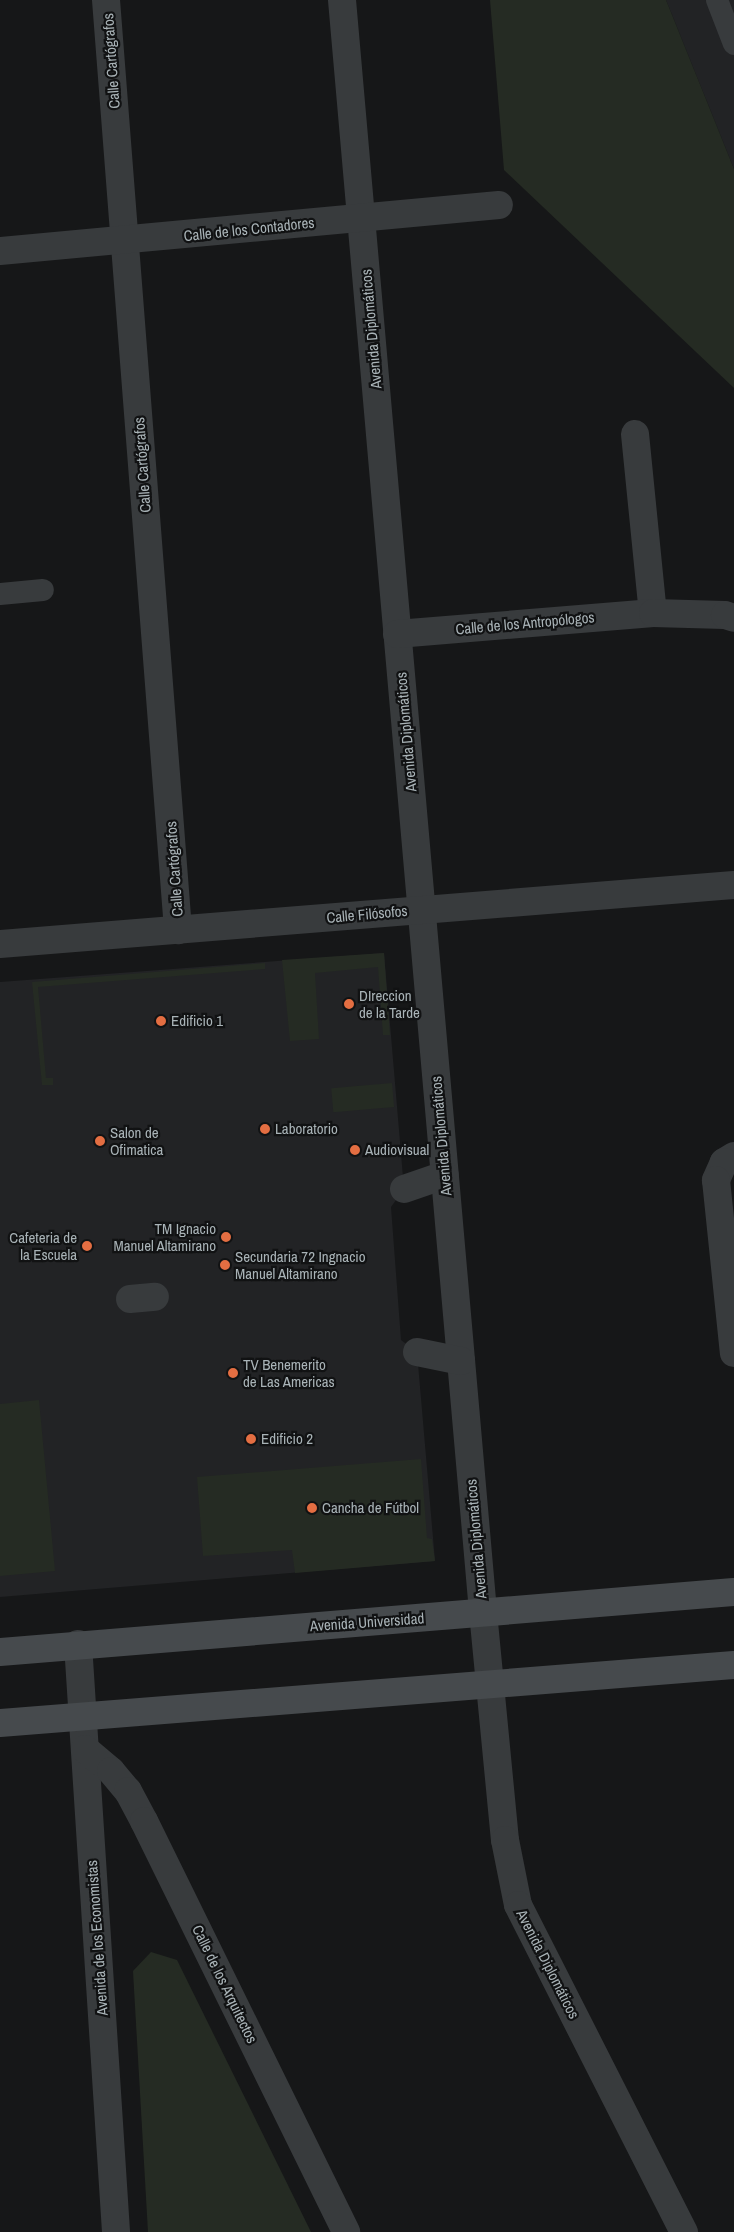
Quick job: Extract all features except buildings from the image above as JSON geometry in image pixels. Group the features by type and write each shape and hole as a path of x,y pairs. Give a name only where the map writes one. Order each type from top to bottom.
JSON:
{"street":[{"name":"Calle Cartógrafos","path":"106,0 178,930"},
{"name":"Avenida Diplomáticos","path":"342,0 489,1684 505,1840 518,1905 684,2232"},
{"name":"Calle de los Contadores","path":"0,252 499,206"},
{"path":"635,434 653,613"},
{"name":"Calle de los Antropólogos","path":"397,634 653,613 725,615 734,618"},
{"name":"Calle Filósofos","path":"0,944 734,885"},
{"path":"734,1156 724,1162 716,1180 734,1352"},
{"path":"404,1189 444,1175"},
{"path":"417,1352 461,1361"},
{"name":"Avenida Universidad","path":"0,1652 78,1644 734,1592"},
{"name":"Avenida de los Economistas","path":"78,1644 116,2232"},
{"path":"0,1723 734,1665"},
{"name":"Calle de los Arquitectos","path":"85,1749 111,1771 128,1792 144,1821 346,2232"}],"lane":[{"path":"717,0 734,44"},
{"path":"0,594 43,590"}],"shaded area":[{"path":"490,0 666,0 734,169 734,388 504,170"},
{"path":"666,0 734,0 734,169"},
{"name":"Secundaria 72 Ingnacio Manuel Altamirano","path":"384,953 404,1189 391,1207 401,1340 417,1352 435,1561 0,1597 0,982"},
{"path":"384,953 390,1035 383,1035 378,967 315,973 319,1039 290,1041 282,960"},
{"path":"265,963 265,969 38,987 46,1078 53,1078 53,1085 42,1085 32,982"},
{"path":"392,1083 394,1107 333,1112 331,1088"},
{"path":"39,1400 55,1571 0,1576 0,1404"},
{"name":"Cancha de Fútbol","path":"421,1459 427,1538 432,1539 435,1561 295,1573 292,1550 203,1556 197,1477"},
{"path":"151,1952 177,1960 311,2232 148,2232 133,1971"}],"place":[{"name":"DIreccion de la Tarde","path":"349,1004"},
{"name":"Edificio 1","path":"161,1021"},
{"name":"Laboratorio","path":"265,1129"},
{"name":"Salon de Ofimatica","path":"100,1141"},
{"name":"Audiovisual","path":"355,1150"},
{"name":"TM Ignacio Manuel Altamirano","path":"226,1237"},
{"name":"Cafeteria de la Escuela","path":"87,1246"},
{"name":"Secundaria 72 Ingnacio Manuel Altamirano","path":"225,1265"},
{"name":"TV Benemerito de Las Americas","path":"233,1373"},
{"name":"Edificio 2","path":"251,1439"},
{"name":"Cancha de Fútbol","path":"312,1508"}]}
